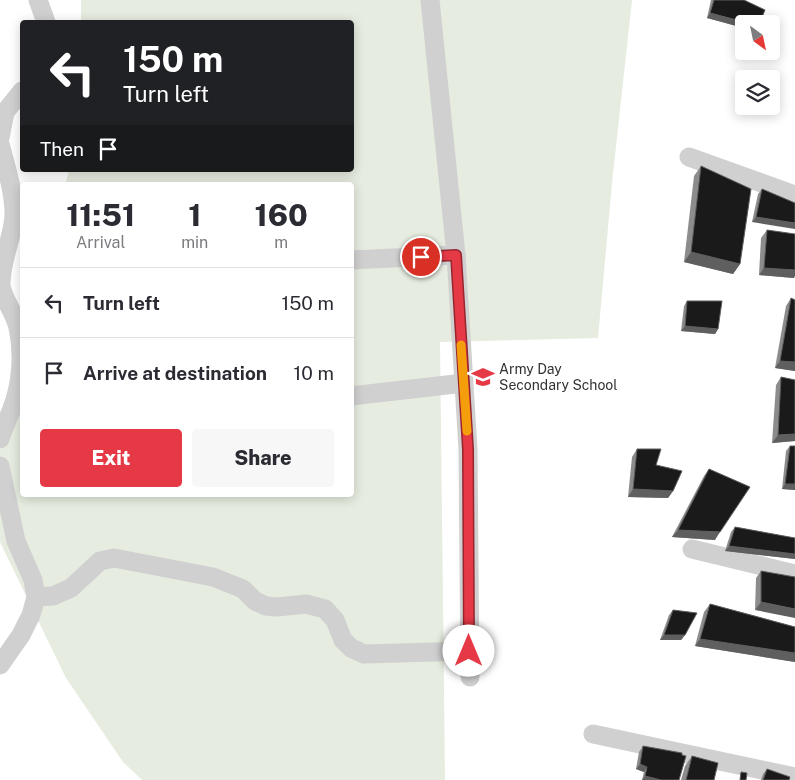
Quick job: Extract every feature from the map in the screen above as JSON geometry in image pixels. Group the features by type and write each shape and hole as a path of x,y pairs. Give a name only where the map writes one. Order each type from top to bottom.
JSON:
{"street":[{"path":"38,0 45,20"},
{"path":"430,0 456,255 468,449 470,677"},
{"path":"0,138 5,112 20,93"},
{"path":"0,144 11,187 14,215 4,254 1,286 16,318 20,341"},
{"path":"689,157 795,195"},
{"path":"354,260 456,255"},
{"path":"0,439 11,411 20,375"},
{"path":"354,396 464,383"},
{"path":"0,466 16,541 33,580 36,597 31,615 0,665"},
{"path":"692,549 795,574"},
{"path":"36,597 53,596 71,588 100,561 114,558 213,577 243,589 255,601 266,606 277,607 306,604 325,609 335,620 343,640 351,648 364,654 469,651"},
{"path":"593,734 795,777"}],"shaded area":[{"name":"Army Day Secondary School","path":"81,0 632,0 612,183 598,338 440,342 445,780 142,780 123,762 66,678 0,542 0,451 20,375 20,497 354,497 354,182 66,182 68,172 354,172 354,20 81,20"}],"building":[{"path":"714,0 744,0 765,10 763,15 735,15 735,20 710,13"},
{"path":"701,166 751,189 740,264 691,252"},
{"path":"762,189 795,203 795,223 756,217"},
{"path":"767,230 795,234 795,270 764,268"},
{"path":"791,298 795,300 795,362 780,361"},
{"path":"687,301 722,301 718,329 685,326"},
{"path":"781,377 795,380 795,434 778,435"},
{"path":"790,446 795,446 795,484 785,484"},
{"path":"637,449 661,449 656,465 682,471 673,491 633,489"},
{"path":"709,469 750,487 720,532 678,530"},
{"path":"735,527 795,538 795,554 729,546"},
{"path":"761,571 795,577 795,609 761,602"},
{"path":"710,604 795,627 795,653 700,639"},
{"path":"673,610 697,613 685,635 664,635"},
{"path":"643,746 682,753 682,755 686,756 679,780 661,780 645,776 647,767 640,764"},
{"path":"692,756 718,763 714,780 686,780"},
{"path":"767,769 790,777 789,780 763,780"},
{"path":"741,772 747,773 746,780 740,780"}],"slow traffic":[{"path":"461,345 467,431"}],"place":[{"name":"Army Day Secondary School","path":"483,377"}],"route":[{"path":"421,257 456,255 468,449 469,651"}]}
